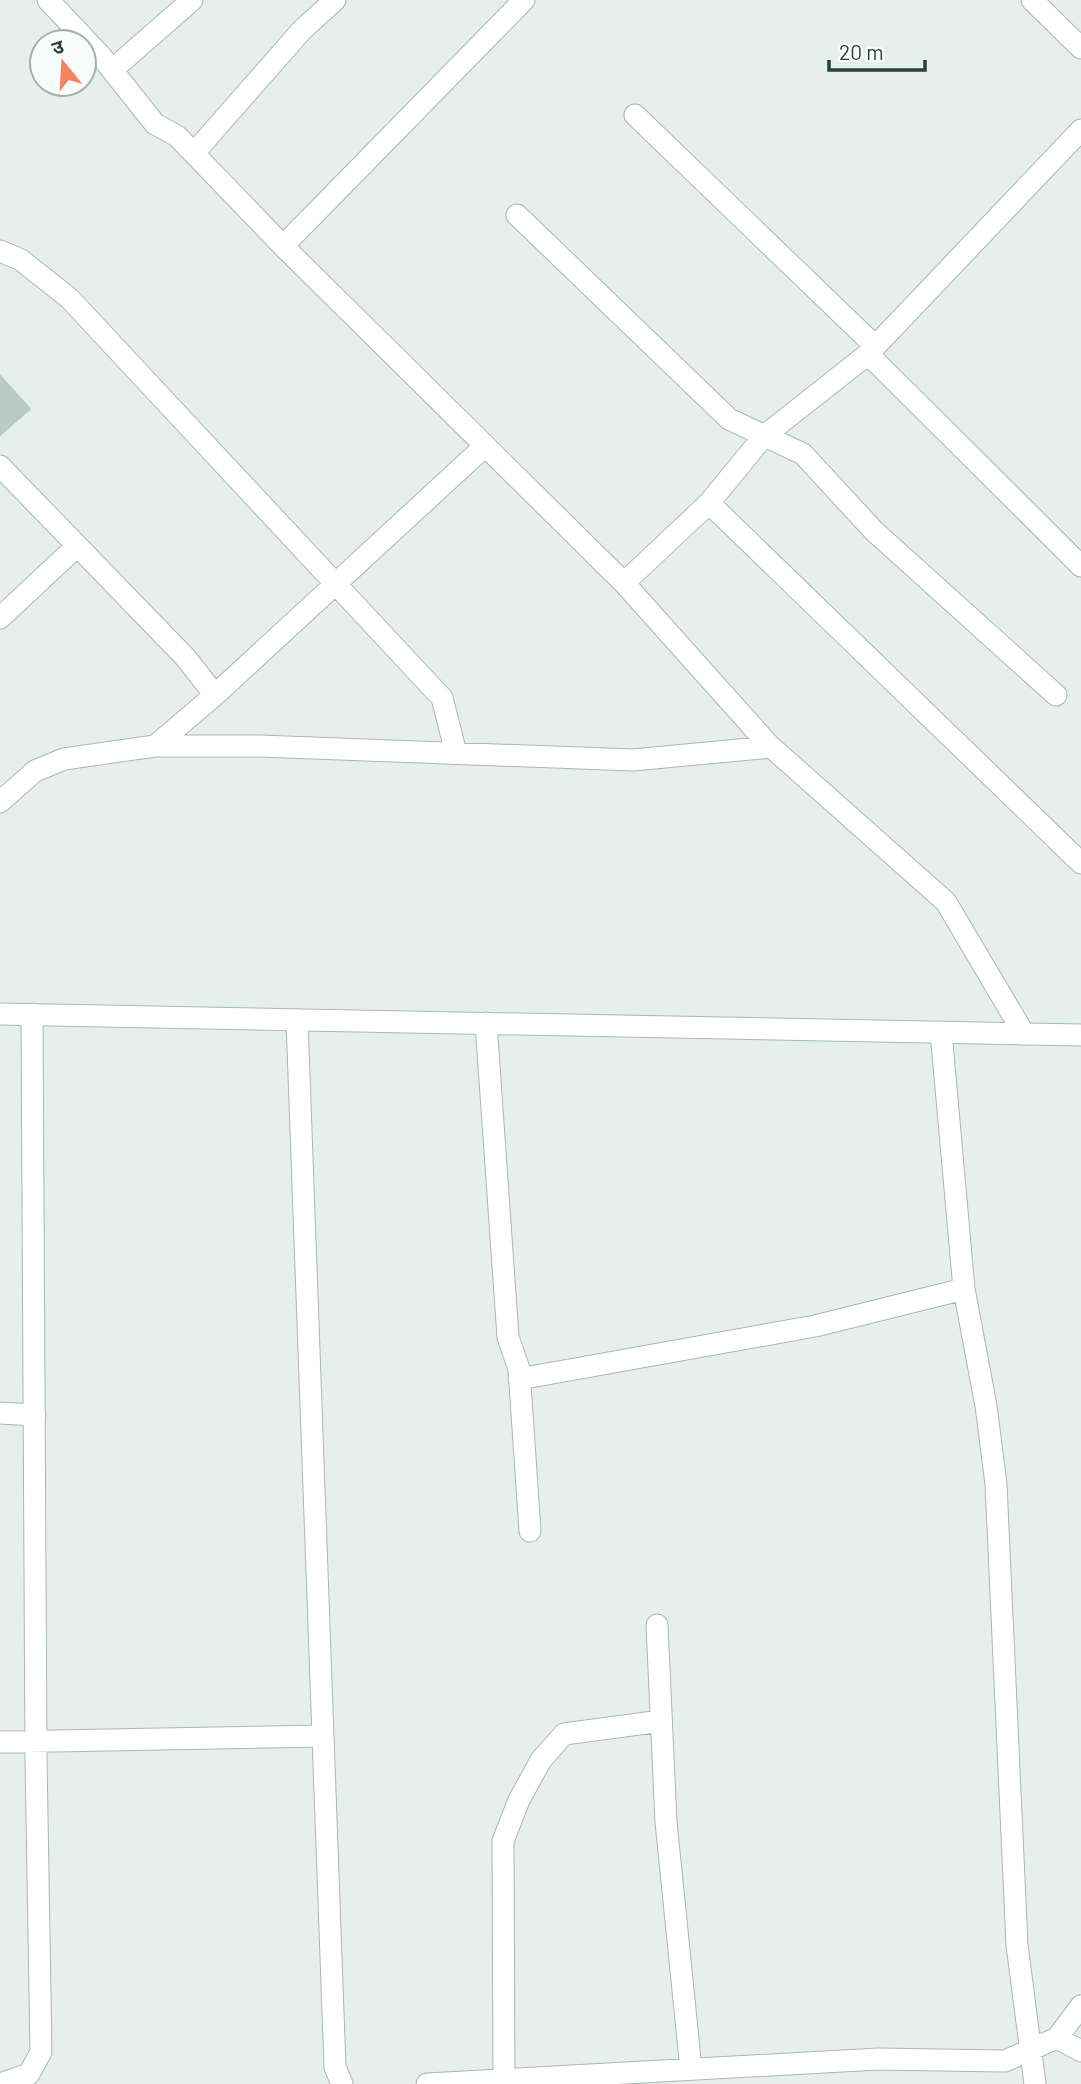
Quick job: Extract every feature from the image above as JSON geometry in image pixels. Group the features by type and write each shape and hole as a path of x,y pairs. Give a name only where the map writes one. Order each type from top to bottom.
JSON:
{"street":[{"path":"48,0 112,70 155,124 177,136 282,246 624,583 771,747 946,902 1024,1034"},
{"path":"112,70 192,0"},
{"path":"194,153 302,30 335,0"},
{"path":"282,246 524,0"},
{"path":"1032,0 1081,48"},
{"path":"635,115 871,350 1081,566"},
{"path":"624,583 709,503 764,436 871,350 1081,130"},
{"path":"517,215 729,419 803,454 874,531 1056,695"},
{"path":"0,251 21,260 69,298 442,698 456,753"},
{"path":"155,746 215,695 485,446"},
{"path":"0,466 184,657 215,695"},
{"path":"709,503 1081,863"},
{"path":"0,618 77,546"},
{"path":"0,802 35,771 64,759 155,746 260,746 633,760 771,747"},
{"path":"0,1014 1081,1035"},
{"path":"0,2084 29,2074 41,2052 36,1741 32,1014"},
{"path":"297,1020 335,2067 342,2084"},
{"path":"486,1023 508,1337 519,1379 530,1531"},
{"path":"941,1032 964,1289 986,1406 996,1484 1017,1932 1035,2084"},
{"path":"519,1379 815,1326 964,1289"},
{"path":"0,1413 35,1415"},
{"path":"657,1625 666,1822 691,2069"},
{"path":"504,2080 503,1841 519,1800 541,1760 564,1734 661,1721"},
{"path":"0,1742 323,1736"},
{"path":"427,2084 878,2059 1005,2061 1057,2038 1081,2006"},
{"path":"1057,2038 1081,2051"}],"building":[{"path":"0,376 30,409 0,435"}]}
